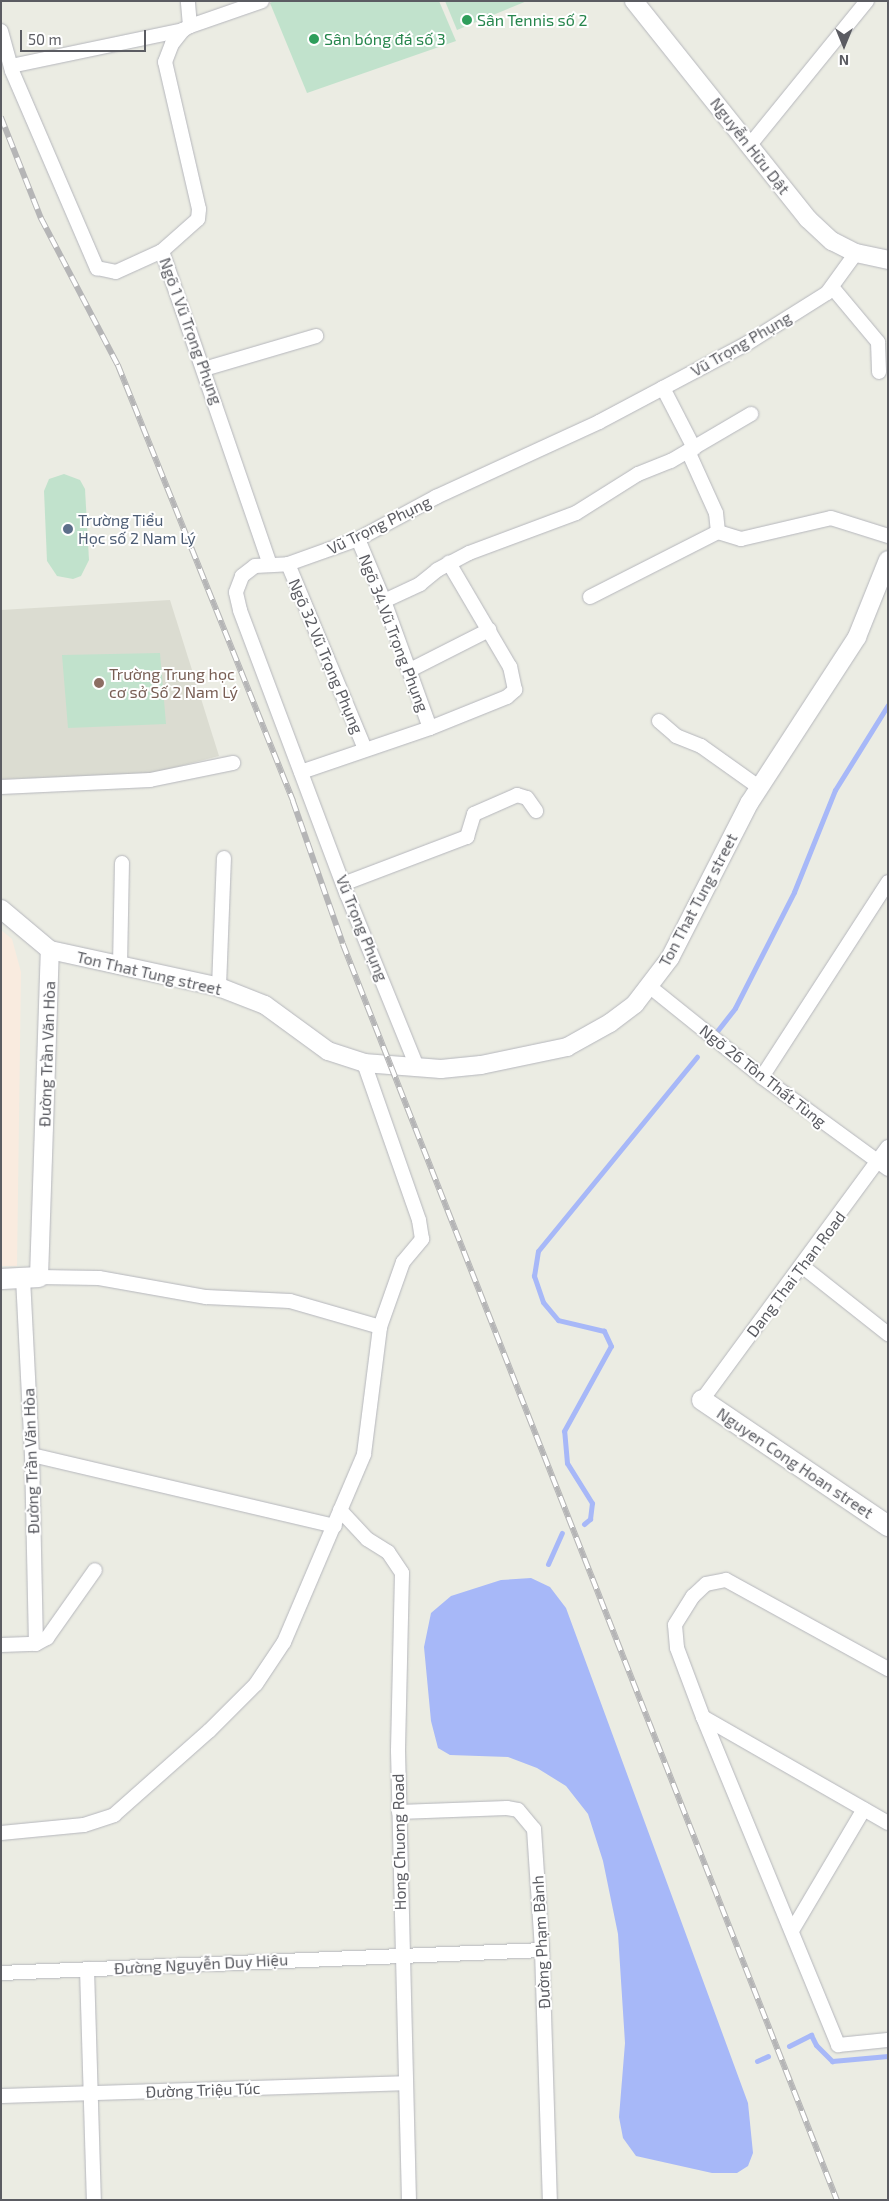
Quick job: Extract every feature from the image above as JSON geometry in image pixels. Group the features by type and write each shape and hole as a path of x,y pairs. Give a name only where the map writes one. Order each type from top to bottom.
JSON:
{"main road":[{"path":"1,1279 31,1278"},
{"name":"Nguyen Cong Hoan street","path":"702,1400 888,1526"}],"street":[{"path":"187,28 188,1"},
{"path":"11,66 187,28 262,1"},
{"name":"Nguyễn Hữu Dật","path":"634,1 808,219 832,241 856,253 888,260"},
{"path":"749,146 867,1"},
{"name":"Ngõ 1 Vũ Trọng Phụng","path":"187,28 172,44 165,62 199,209 192,227 162,250 270,565"},
{"path":"1,31 11,66 97,268 106,272 116,272 162,250"},
{"name":"Vũ Trọng Phụng","path":"417,1067 343,884 240,610 236,592 242,576 255,566 288,564 358,539 436,497 599,422 746,344 832,287 856,253"},
{"path":"832,287 878,342 878,372"},
{"path":"204,369 316,336"},
{"path":"663,388 691,450 716,513 718,532"},
{"path":"384,601 420,584 449,563 576,512 638,474 691,450 751,414"},
{"path":"590,596 718,532 741,539 831,518 888,536"},
{"name":"Ngõ 34 Vũ Trọng Phụng","path":"358,539 384,601 430,728"},
{"name":"Ton That Tung street","path":"1,909 50,950 219,987 265,1005 328,1051 364,1063 441,1069 481,1066 566,1047 610,1023 635,1004 670,958 760,788 858,637 888,560"},
{"path":"301,772 430,728 507,697 515,690 510,667 449,563"},
{"name":"Ngõ 32 Vũ Trọng Phụng","path":"288,564 365,749"},
{"path":"410,670 489,630"},
{"path":"659,721 676,736 701,746 760,788"},
{"path":"1,787 150,780 233,763"},
{"path":"343,884 467,837 474,814 517,795 527,798 536,811"},
{"path":"219,987 224,858"},
{"path":"120,966 122,863"},
{"path":"762,1078 888,882"},
{"name":"Đường Trần Văn Hòa","path":"36,1644 31,1278 50,950"},
{"name":"Ngõ 26 Tôn Thất Tùng","path":"649,986 762,1078 883,1166"},
{"path":"1,1833 84,1825 114,1815 209,1730 270,1666 335,1526 364,1454 380,1327 403,1262 422,1239 419,1220 364,1063"},
{"name":"Dang Thai Than Road","path":"702,1400 802,1266 883,1166 888,1147"},
{"path":"802,1266 888,1334"},
{"path":"31,1278 99,1278 206,1297 290,1300 380,1327"},
{"path":"32,1455 335,1526"},
{"name":"Hong Chuong Road","path":"340,1510 367,1539 388,1552 402,1573 398,1691 399,1812 404,2084 409,2200"},
{"path":"1,1644 36,1644 47,1638 95,1570"},
{"path":"888,1669 726,1580 706,1584 693,1596 675,1625 677,1648 793,1929 838,2045 888,2040"},
{"path":"704,1717 888,1823"},
{"name":"Đường Phạm Bành","path":"399,1812 507,1808 518,1810 527,1819 536,1838 542,1950 550,2200"},
{"path":"793,1929 864,1809"},
{"name":"Đường Nguyễn Duy Hiệu","path":"1,1973 401,1954 542,1950"},
{"path":"86,1969 94,2200"},
{"name":"Đường Triệu Túc","path":"1,2096 404,2084"}],"shaded area":[{"name":"Trường Trung học cơ sở Số 2 Nam Lý","path":"170,600 219,756 149,774 1,779 1,610"},
{"path":"1,930 12,939 21,972 17,1266 1,1266"}],"green space":[{"path":"274,1 439,1 456,41 307,93 270,3"},
{"name":"Sân Tennis số 2","path":"445,1 527,1 457,30"},
{"path":"64,474 80,480 85,489 89,560 81,576 73,579 57,576 47,561 44,491 49,479"},
{"path":"160,653 166,724 68,728 62,655"}],"water":[{"path":"531,1578 550,1587 566,1608 748,2103 753,2153 748,2166 737,2173 712,2173 636,2156 623,2138 619,2117 625,2043 618,1934 603,1861 588,1814 566,1786 537,1768 508,1757 450,1755 438,1748 431,1721 424,1647 431,1613 451,1596 501,1580"}],"waterway":[{"path":"714,1035 735,1008 794,892 835,790 888,705"},
{"path":"584,1524 590,1519 592,1503 567,1463 564,1431 611,1346 604,1331 558,1320 543,1302 534,1276 538,1251 697,1057"},
{"path":"548,1564 562,1533"},
{"path":"789,2046 811,2035 816,2045 832,2061 888,2056"},
{"path":"757,2061 768,2056"}],"railway":[{"path":"1,117 41,218 118,365 293,801 343,944 837,2200"}],"place":[{"name":"Sân Tennis số 2","path":"467,20"},
{"name":"Sân bóng đá số 3","path":"314,39"},
{"name":"Trường Tiểu Học số 2 Nam Lý","path":"68,529"},
{"name":"Trường Trung học cơ sở Số 2 Nam Lý","path":"99,683"}]}
